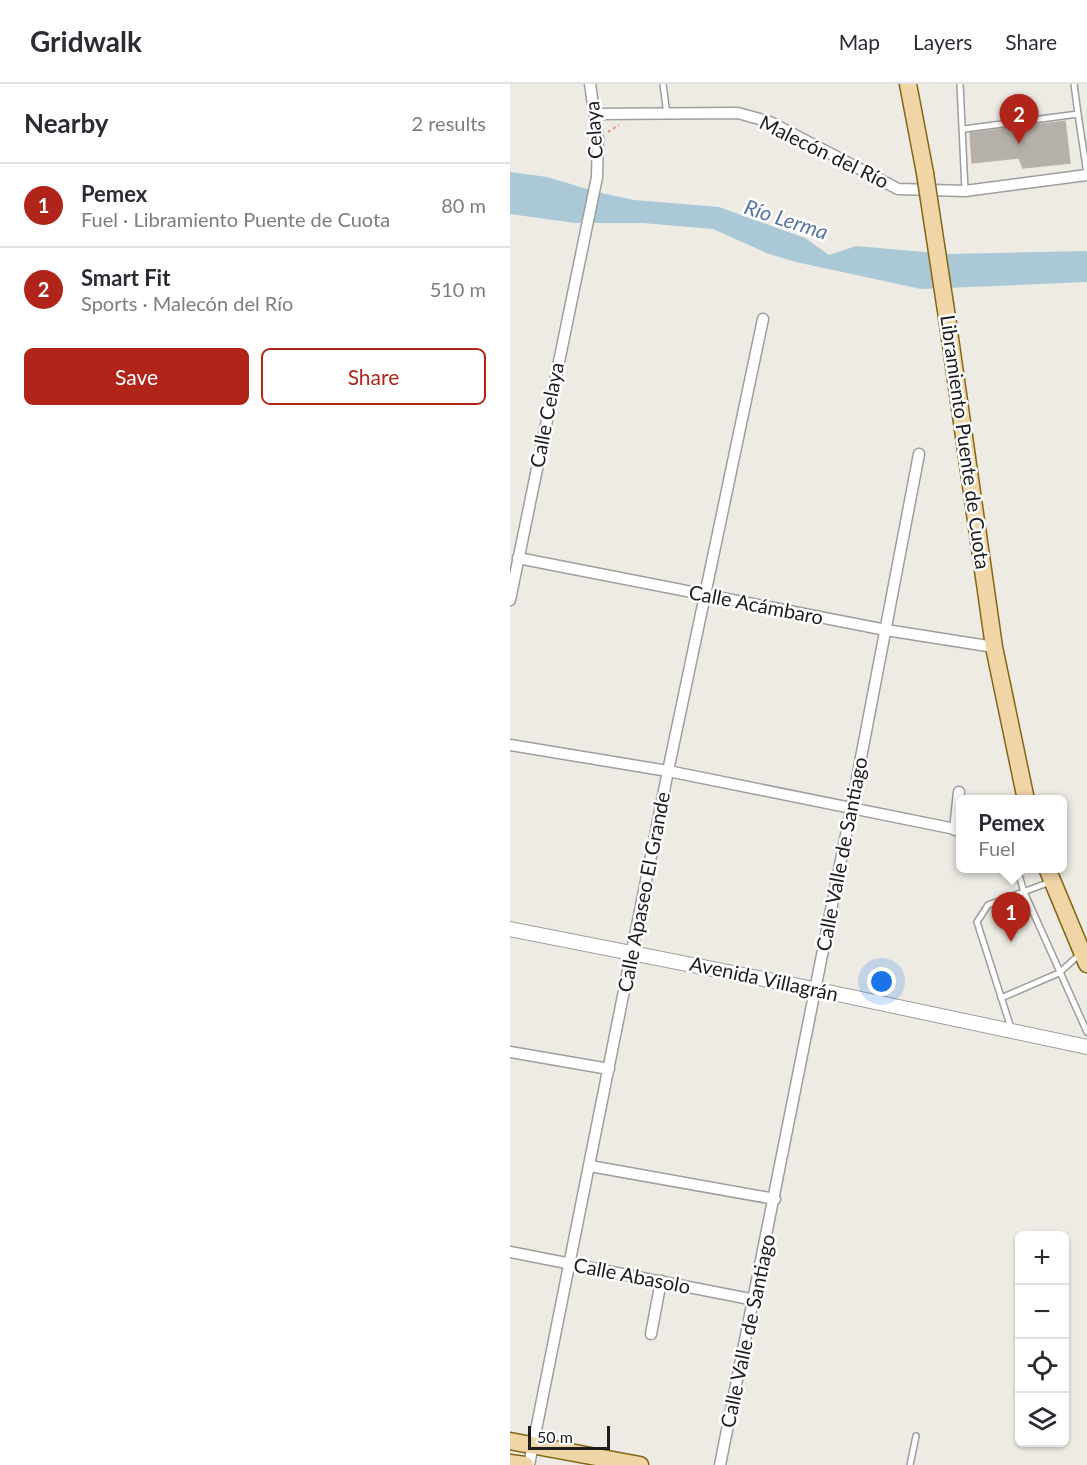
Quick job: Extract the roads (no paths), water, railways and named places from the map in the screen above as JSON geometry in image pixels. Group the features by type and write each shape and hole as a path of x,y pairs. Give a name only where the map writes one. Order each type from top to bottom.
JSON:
{"main road":[{"name":"Libramiento Puente de Cuota","path":"908,84 925,172 994,647 1025,795"},
{"path":"1049,875 1084,958"},
{"path":"510,1441 640,1465"},
{"path":"510,1463 527,1465"}],"street":[{"name":"Celaya","path":"585,230 597,177 599,144 590,84"},
{"name":"Malecón del Río","path":"596,114 667,116 738,113 770,122 898,189 964,191 1087,175"},
{"name":"Calle Celaya","path":"510,600 513,569 518,558 585,230"},
{"name":"Calle Apaseo El Grande","path":"527,1465 590,1166 668,771 763,319"},
{"name":"Calle Valle de Santiago","path":"720,1465 755,1300 919,454"},
{"name":"Calle Acámbaro","path":"518,558 886,630 994,647"},
{"path":"510,745 668,771 956,830"},
{"name":"Avenida Villagrán","path":"510,929 814,989 1087,1047"},
{"path":"510,1052 609,1069"},
{"path":"590,1166 774,1199"},
{"name":"Calle Abasolo","path":"510,1252 755,1300"},
{"path":"651,1334 661,1281"}],"lane":[{"path":"663,84 667,116"},
{"path":"960,84 964,129 964,191"},
{"path":"1074,84 1085,148 1087,175"},
{"path":"964,129 1078,114"},
{"path":"1018,873 1024,892 1087,1032"},
{"path":"1012,1031 977,922 988,905 1024,892 1049,875"},
{"path":"1001,998 1059,973 1084,958"},
{"path":"910,1465 916,1436"}],"water":[{"path":"510,172 547,177 634,200 719,207 805,238 829,255 856,246 947,254 1087,251 1087,282 921,289 796,262 769,254 713,229 643,223 575,223 510,214"}],"place":[{"name":"Smart Fit","path":"1019,144"},
{"name":"Pemex","path":"1011,942"}],"water label":[{"name":"Río Lerma","path":"786,220"}]}
